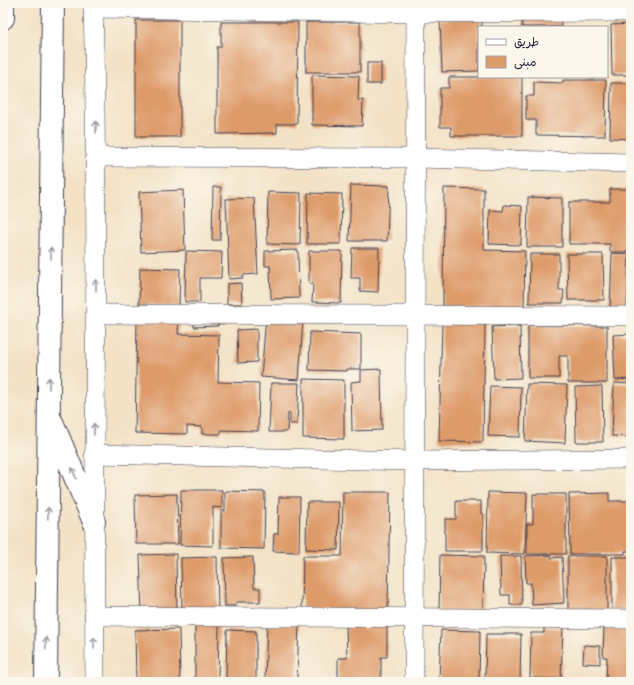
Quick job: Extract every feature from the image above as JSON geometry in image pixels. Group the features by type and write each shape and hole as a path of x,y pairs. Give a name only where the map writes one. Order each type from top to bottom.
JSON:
{"street":[{"path":"3,3 3,18"},
{"path":"94,682 96,157 93,6 416,8 631,12"},
{"path":"46,682 55,8"},
{"path":"414,682 416,8"},
{"path":"96,157 415,158 631,163"},
{"path":"96,314 631,316"},
{"path":"49,414 94,522"},
{"path":"94,454 415,461 631,459"},
{"path":"94,616 631,619"}],"building":[{"path":"482,18 482,26 478,26 478,71 442,72 440,19"},
{"path":"522,18 561,18 561,26 522,26"},
{"path":"136,20 180,20 180,137 136,137"},
{"path":"221,22 298,22 297,124 277,124 277,133 217,134 217,47 221,47"},
{"path":"306,22 360,22 360,72 306,72"},
{"path":"631,24 631,75 612,75 611,25"},
{"path":"367,63 381,63 381,84 367,84"},
{"path":"312,75 359,76 358,100 363,100 362,126 312,125"},
{"path":"449,77 522,78 522,136 451,136 451,127 440,127 440,88 449,88"},
{"path":"563,80 606,80 605,136 536,135 536,120 526,120 526,96 534,96 534,82 563,83"},
{"path":"611,83 631,83 631,139 610,138"},
{"path":"351,185 389,186 387,241 349,241"},
{"path":"213,187 221,187 220,240 212,240"},
{"path":"444,188 484,189 484,250 525,251 524,307 443,306"},
{"path":"610,189 631,189 631,252 610,252 610,244 569,244 569,202 610,202"},
{"path":"183,190 185,250 141,252 139,192"},
{"path":"268,192 301,193 300,245 267,244"},
{"path":"308,193 342,194 341,244 307,244"},
{"path":"528,197 562,198 562,247 527,247"},
{"path":"254,198 258,274 243,275 243,278 229,279 226,199"},
{"path":"504,205 522,206 521,245 489,244 490,210 503,211"},
{"path":"352,248 379,248 378,292 360,291 360,278 351,278"},
{"path":"298,250 299,298 271,299 270,266 265,266 265,251"},
{"path":"186,251 222,252 221,278 200,278 200,302 185,302"},
{"path":"309,251 342,251 341,303 312,302 313,284 309,284"},
{"path":"612,253 629,254 627,308 610,308"},
{"path":"530,254 559,254 559,290 564,290 563,303 529,303"},
{"path":"567,254 603,254 604,300 568,300"},
{"path":"140,268 180,269 179,306 139,304"},
{"path":"241,283 242,304 227,304 227,284"},
{"path":"218,317 218,326 194,327 193,319"},
{"path":"266,317 303,320 299,380 261,377"},
{"path":"137,319 179,320 178,334 219,335 218,382 259,383 258,431 221,430 221,434 202,434 202,427 187,426 187,434 135,433"},
{"path":"442,323 485,323 483,442 439,441"},
{"path":"528,325 607,326 607,383 568,383 568,356 559,356 559,378 528,378"},
{"path":"520,326 521,378 494,379 492,327"},
{"path":"257,329 257,362 238,363 237,330"},
{"path":"310,332 361,334 361,369 347,369 347,371 309,370"},
{"path":"631,334 631,379 615,380 613,335"},
{"path":"381,369 382,430 352,431 351,382 361,381 361,370"},
{"path":"303,379 344,380 344,439 303,438"},
{"path":"271,383 299,383 297,424 290,424 290,413 288,413 287,432 269,432"},
{"path":"614,383 631,384 631,437 612,436"},
{"path":"527,384 567,385 565,443 525,441"},
{"path":"490,386 521,387 520,437 488,436"},
{"path":"602,386 603,442 576,442 575,387"},
{"path":"181,490 222,490 222,508 213,507 213,546 180,545"},
{"path":"225,491 265,492 264,549 221,548 221,511 225,511"},
{"path":"343,492 390,492 388,610 302,609 303,556 342,556"},
{"path":"488,492 527,493 525,554 487,553"},
{"path":"609,493 609,501 631,501 631,551 625,551 625,554 570,554 569,494"},
{"path":"177,494 178,544 136,544 135,495"},
{"path":"533,494 566,494 566,554 527,554 527,524 533,524"},
{"path":"279,497 300,497 299,552 273,551 274,534 278,534"},
{"path":"456,501 481,501 481,514 483,514 483,551 445,551 445,519 456,519"},
{"path":"307,502 339,502 338,550 306,549"},
{"path":"176,554 177,614 142,615 140,555"},
{"path":"440,555 484,556 483,614 439,613"},
{"path":"551,555 551,558 562,557 564,603 532,605 531,583 526,583 525,556"},
{"path":"500,556 521,556 522,605 510,605 510,595 501,595"},
{"path":"568,556 607,556 607,612 568,612"},
{"path":"217,557 218,614 182,614 181,558"},
{"path":"253,557 254,588 260,588 260,602 236,602 236,606 225,606 224,558"},
{"path":"612,557 631,557 631,612 612,612"},
{"path":"267,622 299,623 297,680 265,679"},
{"path":"387,623 387,657 381,657 381,681 338,682 338,658 347,658 346,624"},
{"path":"195,624 219,624 218,682 195,682"},
{"path":"604,626 631,627 631,680 606,679 607,657 603,657"},
{"path":"544,627 563,628 561,679 530,678 531,633 544,633"},
{"path":"179,629 180,682 136,682 135,630"},
{"path":"227,630 256,631 256,680 226,680"},
{"path":"441,630 480,631 479,682 439,681"},
{"path":"486,634 521,634 520,681 485,680"},
{"path":"584,645 600,646 600,664 583,663"}]}
